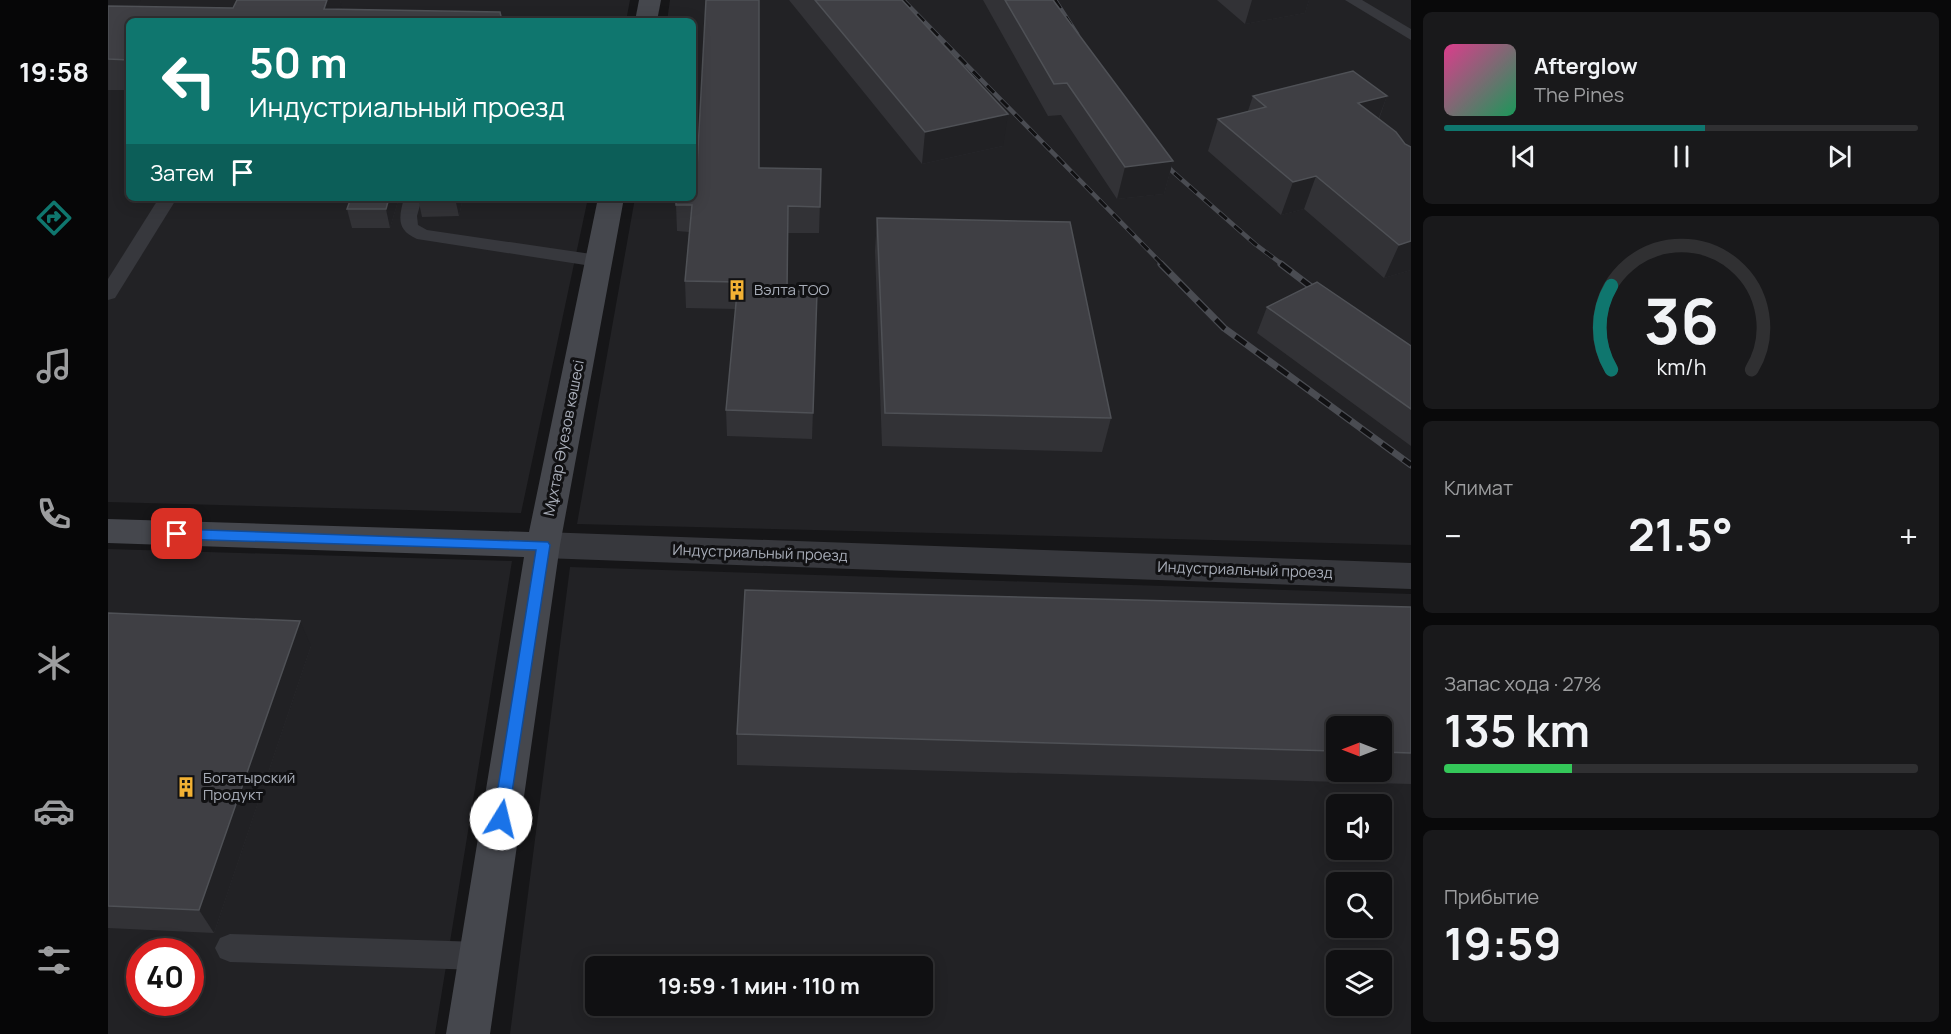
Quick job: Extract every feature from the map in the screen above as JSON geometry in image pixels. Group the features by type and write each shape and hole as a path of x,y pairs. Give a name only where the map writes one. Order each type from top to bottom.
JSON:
{"street":[{"path":"647,18 650,0"},
{"name":"Мұхтар Әуезов көшесі","path":"468,1034 543,545 610,201"},
{"name":"Индустриальный проезд","path":"108,531 1411,576"}],"lane":[{"path":"1352,0 1411,35"},
{"path":"108,294 166,201"},
{"path":"412,201 408,225 423,235 598,261"},
{"path":"230,948 480,956"}],"shaded area":[{"path":"108,0 630,0 627,18 126,18 126,201 587,201 521,513 108,502"},
{"path":"670,0 1411,0 1411,545 577,524 634,201 696,201 696,18 667,18"},
{"path":"108,549 512,561 435,1034 108,1034"},
{"path":"570,567 1411,594 1411,1034 510,1034"}],"building":[{"path":"237,0 327,0 324,9 500,12 501,18 126,18 126,60 108,59 108,6 233,8"},
{"path":"706,0 759,0 759,168 821,169 820,207 788,206 787,291 817,292 813,413 726,410 738,282 685,281 692,205 676,205 676,201 696,201"},
{"path":"815,0 902,0 1008,114 925,132"},
{"path":"1005,0 1053,0 1173,161 1125,167 1067,83 1054,84"},
{"path":"1353,71 1387,96 1358,103 1396,132 1405,144 1411,147 1411,241 1399,245 1316,176 1293,182 1218,119 1266,107 1253,96"},
{"path":"350,201 388,201 386,209 347,209"},
{"path":"877,218 1070,222 1111,418 885,413"},
{"path":"1317,282 1411,346 1411,409 1267,307"},
{"path":"745,590 1411,607 1411,753 1392,752 1392,716 1326,716 1326,751 737,734"},
{"name":"Богатырский Продукт","path":"108,613 300,621 199,910 108,906"}],"railway":[{"path":"903,0 1163,265"},
{"path":"1055,0 1077,34"},
{"path":"1161,158 1172,171 1255,244 1283,265"},
{"path":"1161,264 1224,328 1411,465"},
{"path":"1281,264 1323,296"}],"place":[{"name":"Вэлта ТОО","path":"737,290"},
{"name":"Богатырский Продукт","path":"186,787"}],"route":[{"path":"177,534 543,545 501,819"}]}
